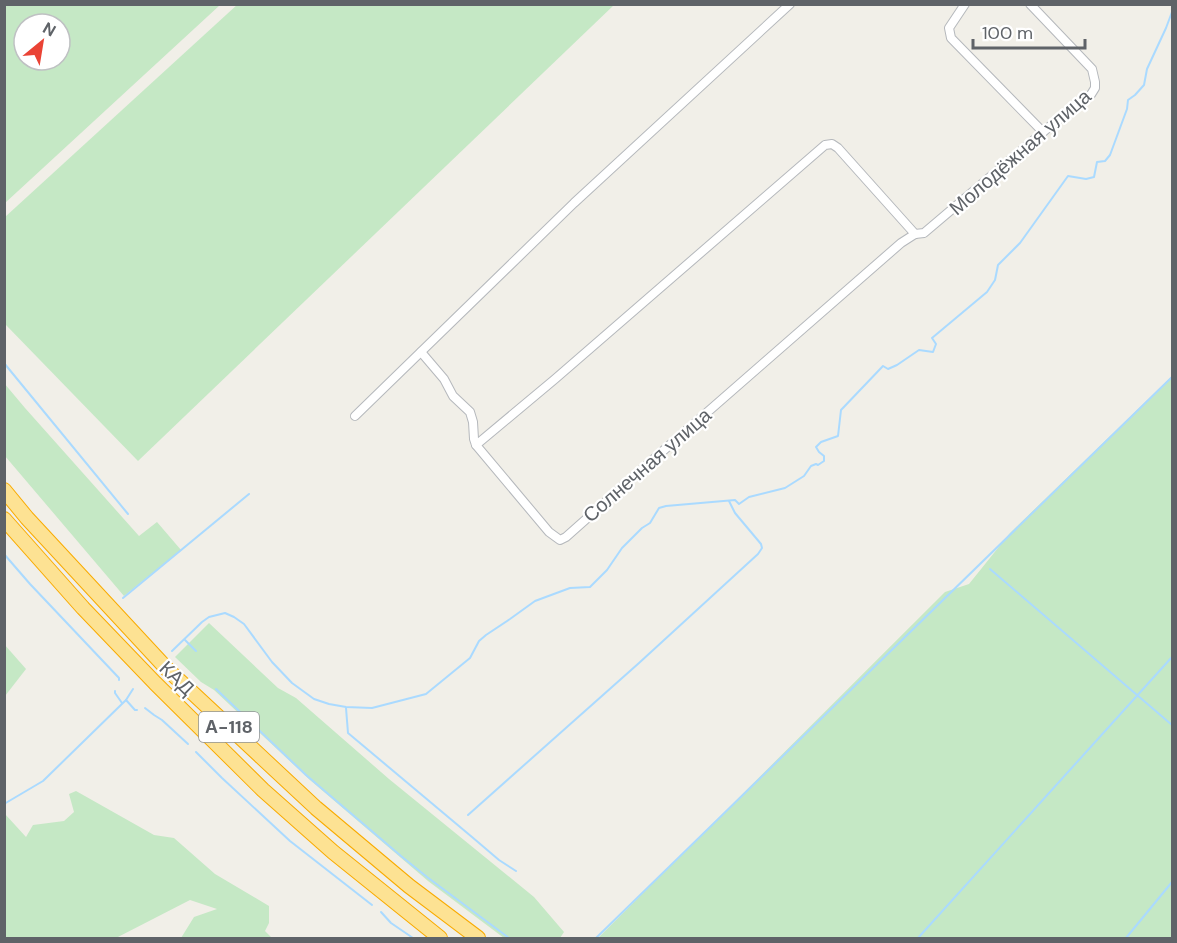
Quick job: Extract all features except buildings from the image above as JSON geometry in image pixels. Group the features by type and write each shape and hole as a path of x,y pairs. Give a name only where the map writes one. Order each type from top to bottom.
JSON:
{"highway":[{"name":"КАД","path":"4,490 98,596 191,692 316,808 478,939"},
{"name":"КАД","path":"4,519 83,608 263,790 333,852 440,939"}],"street":[{"path":"355,416 574,203 790,4"},
{"path":"965,4 949,28 951,38 1043,132"},
{"name":"Молодёжная улица","path":"915,234 924,234 1043,132 1090,96 1095,88 1092,69 1030,4"},
{"path":"421,352 444,379 453,396 470,412 476,445 825,145 831,144 838,148 915,234"},
{"name":"Солнечная улица","path":"476,445 549,532 560,540 901,243 915,234"}],"green space":[{"path":"5,4 220,5 5,203"},
{"path":"238,4 614,5 138,461 5,324 5,217"},
{"path":"1172,376 1172,938 598,938 945,592 969,584 1010,533"},
{"path":"4,383 139,536 157,522 181,550 124,596 5,456"},
{"path":"209,623 278,688 296,698 389,779 534,897 564,932 560,938 504,938 428,881 310,780 214,690 201,682 175,657"},
{"path":"4,644 26,669 5,696 4,696"},
{"path":"76,791 154,835 174,838 215,874 269,906 269,923 265,931 272,938 181,938 194,917 217,909 190,900 116,938 5,938 5,814 26,837 33,825 64,821 74,812 69,794"}],"waterway":[{"path":"172,651 202,622 209,617 225,613 244,624 272,662 292,683 314,699 346,707 372,708 426,694 470,658 479,641 486,635 535,601 570,588 590,587 607,570 622,548 650,523 659,508 735,500 739,504 749,497 785,488 804,476 811,466 824,461 824,456 816,447 821,442 838,436 841,410 883,366 888,369 919,350 933,352 936,344 932,338 987,292 995,280 998,265 1020,243 1068,176 1086,179 1094,177 1097,162 1105,161 1110,155 1127,109 1128,100 1144,85 1147,69 1172,12"},
{"path":"4,363 128,514"},
{"path":"596,938 1172,377"},
{"path":"123,598 249,494"},
{"path":"468,815 758,554 762,548 761,544 735,513 729,501"},
{"path":"4,554 119,680"},
{"path":"990,569 1172,725"},
{"path":"185,640 196,651"},
{"path":"918,938 1172,657"},
{"path":"4,804 43,781 126,700 133,689"},
{"path":"216,689 306,775 401,856 509,938"},
{"path":"115,691 122,703"},
{"path":"126,700 137,710"},
{"path":"145,708 188,744"},
{"path":"346,708 348,733 499,860 516,871"},
{"path":"196,752 290,841 372,905"},
{"path":"1126,938 1172,882"},
{"path":"381,912 391,923 413,938"}]}
